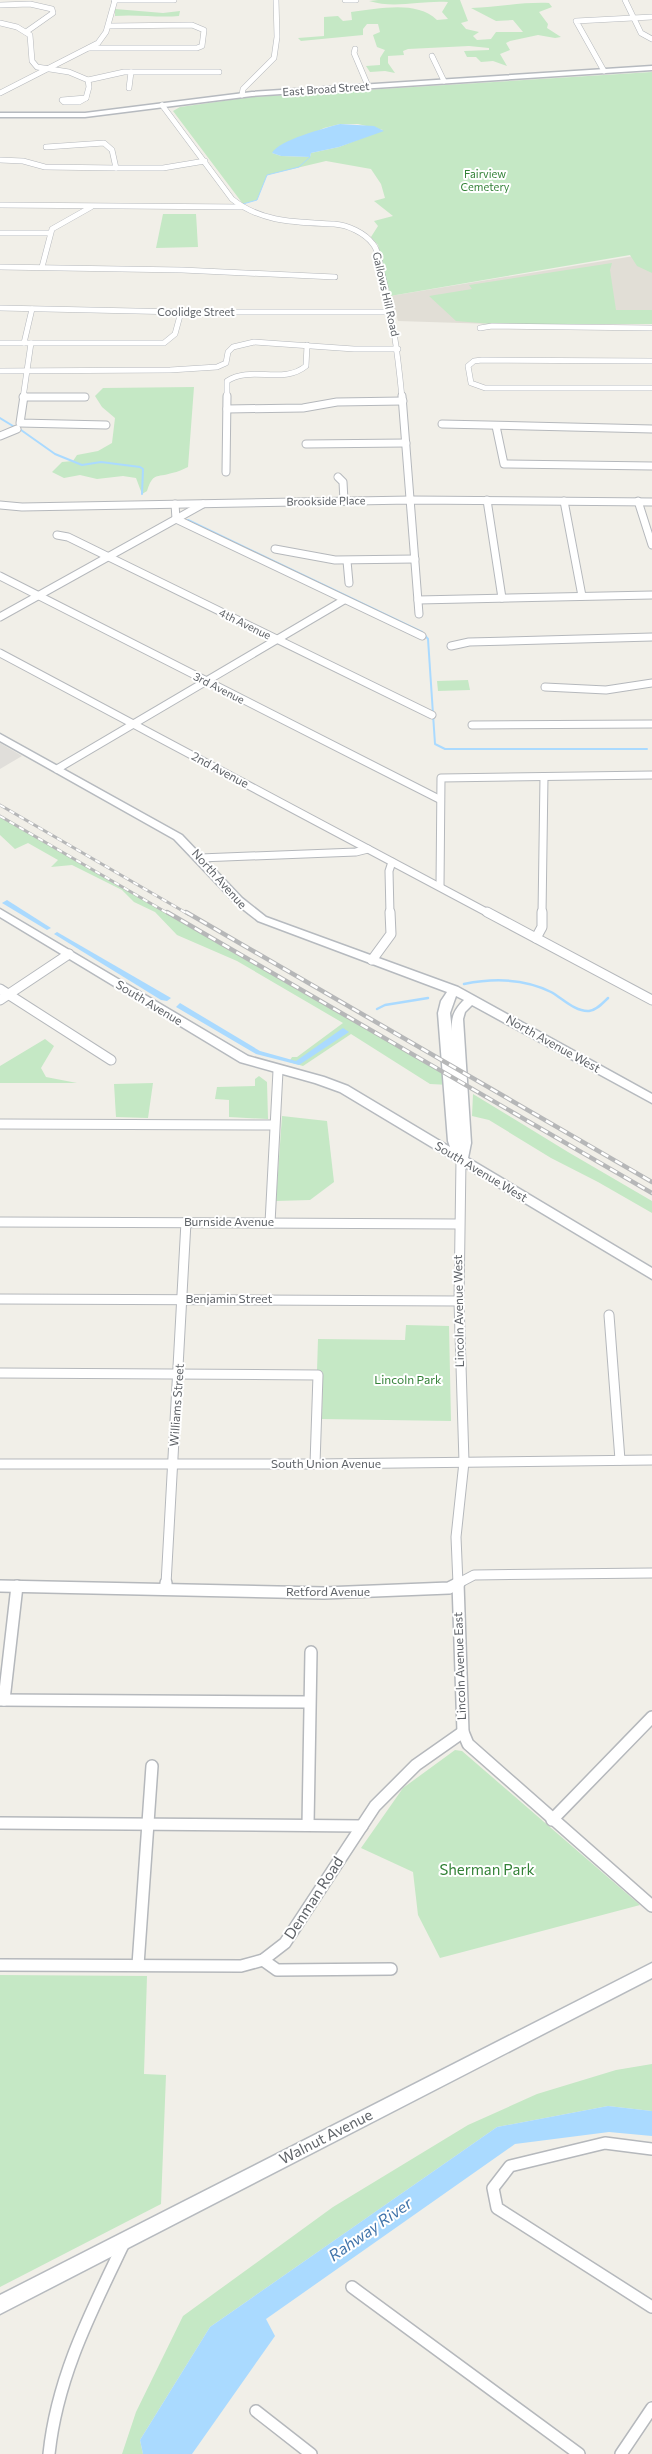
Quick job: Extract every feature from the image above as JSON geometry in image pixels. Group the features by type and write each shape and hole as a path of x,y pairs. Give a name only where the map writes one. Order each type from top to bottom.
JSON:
{"street":[{"path":"0,93 89,48 103,38 110,26 110,8 114,0 174,0"},
{"path":"243,92 274,58 276,0"},
{"path":"345,0 356,0"},
{"path":"625,0 643,35 652,39"},
{"path":"0,5 30,4 52,9 53,13 35,29 26,32"},
{"path":"604,71 576,23 578,20 652,17"},
{"path":"0,23 26,32 31,38 33,64 40,68 69,72 88,80 113,73 219,72"},
{"path":"89,48 197,48 202,46 204,30 202,27 192,25 110,26"},
{"path":"355,49 354,53 368,86"},
{"path":"432,56 444,81"},
{"name":"East Broad Street","path":"0,115 77,115 229,96 243,92 652,68"},
{"path":"129,88 131,72"},
{"path":"86,98 89,87 88,80"},
{"name":"Gallows Hill Road","path":"162,105 232,200 242,207 260,215 284,221 337,224 351,228 374,243 392,312 398,349 412,500 419,614"},
{"path":"46,147 104,143 107,144 115,156 116,168"},
{"path":"0,160 23,161 45,167 116,168 163,168 205,161"},
{"path":"0,205 242,207"},
{"path":"42,267 50,233 56,226 91,206"},
{"path":"0,233 50,233"},
{"path":"0,266 335,277"},
{"name":"Coolidge Street","path":"0,308 181,312 392,312"},
{"path":"32,309 27,371 19,417 20,423 106,425"},
{"path":"0,343 164,343 172,339 179,328 181,312"},
{"path":"480,328 492,326 652,328 652,335"},
{"path":"0,370 170,370 214,367 226,364 228,352 237,345 289,344 346,349 398,349"},
{"path":"226,472 229,378 238,375 300,372 306,366 307,345"},
{"path":"652,361 483,360 474,361 468,366 471,383 485,388 652,388"},
{"path":"23,397 85,397"},
{"path":"227,409 303,408 337,402 403,401"},
{"path":"442,424 652,429"},
{"path":"496,426 504,464 652,466"},
{"path":"0,436 17,429"},
{"path":"306,444 406,443"},
{"path":"338,478 343,482 344,501"},
{"name":"Brookside Place","path":"0,505 22,507 412,500 652,502"},
{"path":"487,500 502,598"},
{"path":"564,501 582,596"},
{"path":"638,501 652,545"},
{"path":"0,617 205,503"},
{"path":"175,504 176,519"},
{"path":"176,519 422,636"},
{"name":"4th Avenue","path":"57,535 68,537 432,715"},
{"path":"275,549 347,561 415,559"},
{"path":"347,561 349,584"},
{"name":"3rd Avenue","path":"0,576 439,799"},
{"path":"418,600 652,595"},
{"path":"57,769 344,600"},
{"path":"451,646 469,642 652,637"},
{"name":"2nd Avenue","path":"0,653 652,1000"},
{"path":"545,687 606,690 652,683"},
{"path":"472,725 652,724"},
{"name":"North Avenue","path":"0,737 166,829 188,845 230,895 248,911 282,927 426,978 454,990"},
{"path":"440,886 439,799 441,778 652,776"},
{"path":"536,938 542,928 544,777"},
{"path":"200,858 356,852 368,849"},
{"path":"372,960 392,934 389,871 392,862"},
{"name":"South Avenue","path":"0,912 244,1059 278,1071 307,1076"},
{"path":"0,1000 69,954"},
{"path":"426,978 438,994 444,1012"},
{"path":"0,989 111,1060"},
{"name":"North Avenue West","path":"454,990 652,1099"},
{"name":"Lincoln Avenue West","path":"454,990 448,998 444,1012 454,1142 461,1160"},
{"name":"Lincoln Avenue West","path":"464,1462 458,1224 461,1160 465,1143 457,1019 460,1011 471,999"},
{"path":"270,1222 278,1071"},
{"name":"South Avenue West","path":"307,1076 344,1089 652,1274"},
{"path":"0,1124 274,1126"},
{"path":"427,1140 445,1138 454,1134"},
{"name":"Burnside Avenue","path":"0,1222 458,1224"},
{"name":"Williams Street","path":"166,1588 186,1222"},
{"name":"Benjamin Street","path":"0,1299 459,1301"},
{"path":"609,1315 620,1460"},
{"path":"0,1373 318,1376 315,1464"},
{"name":"South Union Avenue","path":"0,1464 173,1465 652,1460"},
{"name":"Lincoln Avenue East","path":"464,1462 456,1537 463,1732 468,1744 552,1820 652,1906"},
{"name":"Retford Avenue","path":"0,1586 166,1588 324,1593 449,1588 474,1575 652,1573"},
{"path":"17,1586 2,1700 309,1702"},
{"path":"308,1825 311,1652"},
{"path":"552,1820 652,1717"},
{"name":"Denman Road","path":"0,1965 241,1966 263,1960 285,1943 362,1826 392,1785 410,1768 463,1732"},
{"path":"138,1965 152,1766"},
{"path":"0,1824 362,1826"},
{"path":"263,1960 278,1970 391,1969"},
{"name":"Walnut Avenue","path":"0,2306 652,1970"},
{"path":"652,2149 605,2143 510,2166 493,2188 496,2208 652,2307"},
{"path":"49,2454 55,2408 67,2369 125,2241"},
{"path":"352,2287 579,2454"},
{"path":"620,2454 652,2408"},
{"path":"256,2412 311,2454"}],"shaded area":[{"path":"652,253 652,324 492,324 398,321 390,296"},
{"path":"0,743 22,756 0,769"}],"green space":[{"path":"460,0 468,21 461,23 466,29 479,32 473,36 477,40 491,39 496,32 523,32 513,20 496,21 471,8 549,3 552,7 539,12 548,24 547,28 561,37 555,38 538,35 506,43 510,50 500,54 507,66 493,61 481,62 476,57 467,57 464,51 489,50 489,48 469,46 408,49 403,51 404,55 388,56 388,63 395,73 385,71 370,72 366,66 380,65 380,58 385,50 377,47 373,35 380,32 378,24 367,24 363,29 363,35 301,41 298,38 324,36 324,17 338,16 343,21 352,20 351,12 373,9 408,8 419,10 437,20 448,19 442,12 448,2 389,4 369,1"},
{"path":"115,9 163,13 180,11 179,16 115,16"},
{"name":"Fairview Cemetery","path":"652,72 652,273 637,266 630,255 390,296 378,245 371,237 378,226 374,221 393,216 374,201 385,198 381,184 371,169 326,161 267,175 257,200 243,204 173,111 180,107 252,97","holes":["340,124 358,124 383,130 339,147 311,153 310,157 281,156 272,153 324,128"]},
{"path":"163,214 196,214 198,247 156,248"},
{"path":"612,263 610,270 616,310 652,310 652,324 492,324 456,321 429,296 472,289 469,285"},
{"path":"194,387 188,467 153,478 147,491 142,494 136,478 123,476 97,479 80,475 64,478 52,472 62,462 73,461 77,455 98,451 112,443 115,418 102,407 95,396 103,388"},
{"path":"468,680 470,690 438,691 437,681"},
{"path":"0,816 452,1077 450,1085 430,1084 351,1034 303,1066 289,1062 292,1057 297,1057 343,1023 237,961 177,935 155,912 134,902 122,890 72,865 51,867 58,860 28,843 15,849 0,835"},
{"path":"45,1039 54,1046 41,1068 46,1077 77,1083 0,1083 0,1066"},
{"path":"259,1076 267,1082 268,1119 229,1117 229,1100 215,1099 217,1087 255,1086 255,1079"},
{"path":"153,1083 148,1118 116,1117 114,1084"},
{"path":"473,1094 652,1201 652,1213 551,1158 489,1120 472,1116"},
{"path":"282,1116 327,1121 334,1182 310,1200 276,1201"},
{"name":"Lincoln Park","path":"406,1325 449,1326 451,1421 322,1419 323,1372 317,1371 318,1339 405,1340"},
{"name":"Sherman Park","path":"455,1750 462,1751 640,1905 440,1958 418,1915 413,1872 361,1848 403,1788"},
{"path":"0,1975 147,1976 144,2074 166,2075 161,2204 0,2287"},
{"path":"652,2064 652,2111 608,2106 497,2127 210,2327 140,2440 143,2454 122,2454 136,2412 183,2316 333,2207 468,2125 537,2094 616,2070"}],"water":[{"path":"340,124 374,126 384,131 339,147 311,153 310,157 281,156 272,153 276,148 293,139"},
{"path":"7,900 51,928 47,930 2,903"},
{"path":"57,932 171,998 167,1001 161,1000 54,934"},
{"path":"180,1003 260,1051 296,1061 343,1028 349,1032 299,1065 256,1054 176,1007"},
{"name":"Rahway River","path":"608,2106 652,2111 652,2136 609,2132 515,2144 266,2319 275,2336 192,2454 143,2454 140,2440 210,2327 497,2127"}],"waterway":[{"path":"243,204 257,200 267,175 299,167 310,157"},
{"path":"0,418 13,426"},
{"path":"21,430 55,454 82,465 101,462 140,467 143,469 142,494"},
{"path":"188,520 422,632 428,639 435,744 445,749 647,749"},
{"path":"464,984 497,980 530,984 551,992 574,1007 584,1011 595,1009 608,998"},
{"path":"377,1009 385,1005 428,998"}],"railway":[{"path":"0,805 188,914"},
{"path":"0,816 169,914"},
{"path":"167,912 652,1193"},
{"path":"186,912 652,1182"}]}
